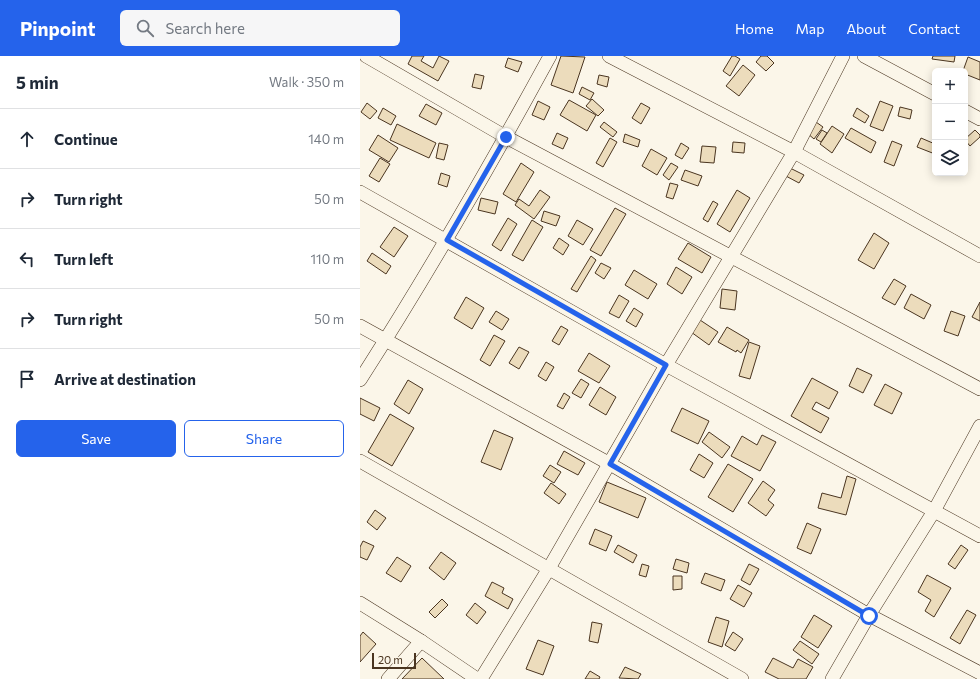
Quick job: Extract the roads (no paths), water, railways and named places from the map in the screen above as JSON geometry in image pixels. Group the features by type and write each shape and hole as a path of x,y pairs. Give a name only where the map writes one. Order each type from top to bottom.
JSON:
{"street":[{"path":"366,56 506,137 980,389"},
{"path":"360,380 447,240 550,56"},
{"path":"609,56 794,152 980,256"},
{"path":"481,679 548,570 666,365 794,152 843,56"},
{"path":"864,56 932,92"},
{"path":"968,112 980,119"},
{"path":"360,192 666,365 980,536"},
{"path":"360,326 610,464 869,616 980,673"},
{"path":"832,679 934,511 980,426"},
{"path":"360,461 548,570 742,679"},
{"path":"360,603 421,641 477,679"},
{"path":"388,679 421,641"}]}
